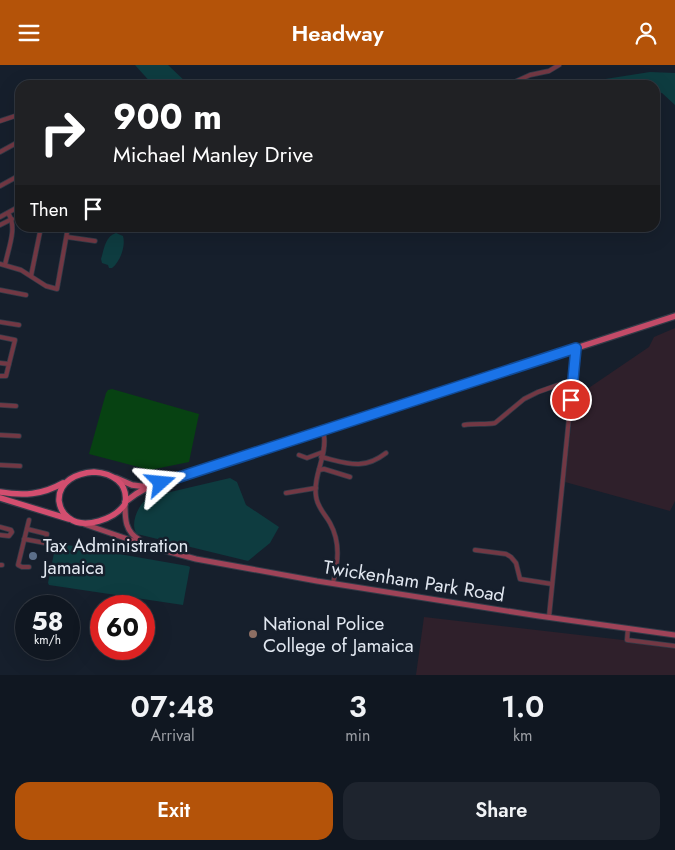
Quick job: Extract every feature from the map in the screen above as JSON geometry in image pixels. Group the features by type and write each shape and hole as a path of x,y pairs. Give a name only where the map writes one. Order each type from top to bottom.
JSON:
{"highway":[{"path":"0,492 19,495 38,494 53,489 73,477 89,472 102,473 114,477 123,488 125,503 114,515 102,521 92,522 72,520 0,498"},
{"path":"65,482 61,489 60,502 63,512 72,520"}],"main road":[{"path":"151,547 130,534 125,520 125,503 148,487 675,316"},
{"path":"114,477 132,485 148,487"},
{"path":"72,520 151,547"},
{"name":"Twickenham Park Road","path":"151,547 196,559 332,583 675,635"}],"street":[{"path":"519,80 530,75 550,71 559,65"},
{"path":"0,121 15,116"},
{"path":"0,152 15,144"},
{"path":"0,186 15,178"},
{"path":"0,217 15,209"},
{"path":"8,213 12,219 13,226 2,265 21,270 46,286 57,289 68,232"},
{"path":"0,225 12,219"},
{"path":"31,276 40,232"},
{"path":"67,237 95,241"},
{"path":"0,290 26,295"},
{"path":"0,322 19,325"},
{"path":"0,337 15,340 6,376 0,376"},
{"path":"549,617 576,348"},
{"path":"0,363 9,364"},
{"path":"464,425 495,423 524,399 572,380"},
{"path":"0,405 16,406"},
{"path":"0,435 19,436"},
{"path":"324,436 316,488 318,504 332,529 338,550 338,562 332,583"},
{"path":"299,455 307,458 322,454 349,464 368,464 376,462 386,453"},
{"path":"0,465 20,466"},
{"path":"319,470 324,469 350,477"},
{"path":"286,493 316,488"},
{"path":"29,520 18,565 29,567"},
{"path":"0,527 11,529 12,532 9,536 0,535"},
{"path":"24,539 45,543 47,534 27,529"},
{"path":"475,550 509,555 516,563 520,579 552,584"},
{"path":"628,628 627,640 675,646"}],"shaded area":[{"path":"135,65 168,65 184,80 148,80"},
{"path":"650,72 675,73 675,105 660,93 660,80 599,80"},
{"path":"116,233 123,236 123,249 118,262 112,268 109,268 108,265 102,263 101,259 107,240"},
{"path":"675,328 675,501 670,511 565,482 574,398 649,347 654,337"},
{"path":"230,478 237,482 246,505 279,527 270,543 248,561 137,534 134,525 136,514 149,497"},
{"path":"56,543 190,567 183,605 155,601 155,595 116,595 49,585"},
{"path":"424,617 675,646 675,675 416,675"}],"green space":[{"path":"112,389 199,414 189,462 150,470 89,454 106,393"}],"place":[{"name":"Tax Administration Jamaica","path":"33,556"},
{"name":"National Police College of Jamaica","path":"253,634"}],"route":[{"path":"161,483 576,348 571,400"}]}
